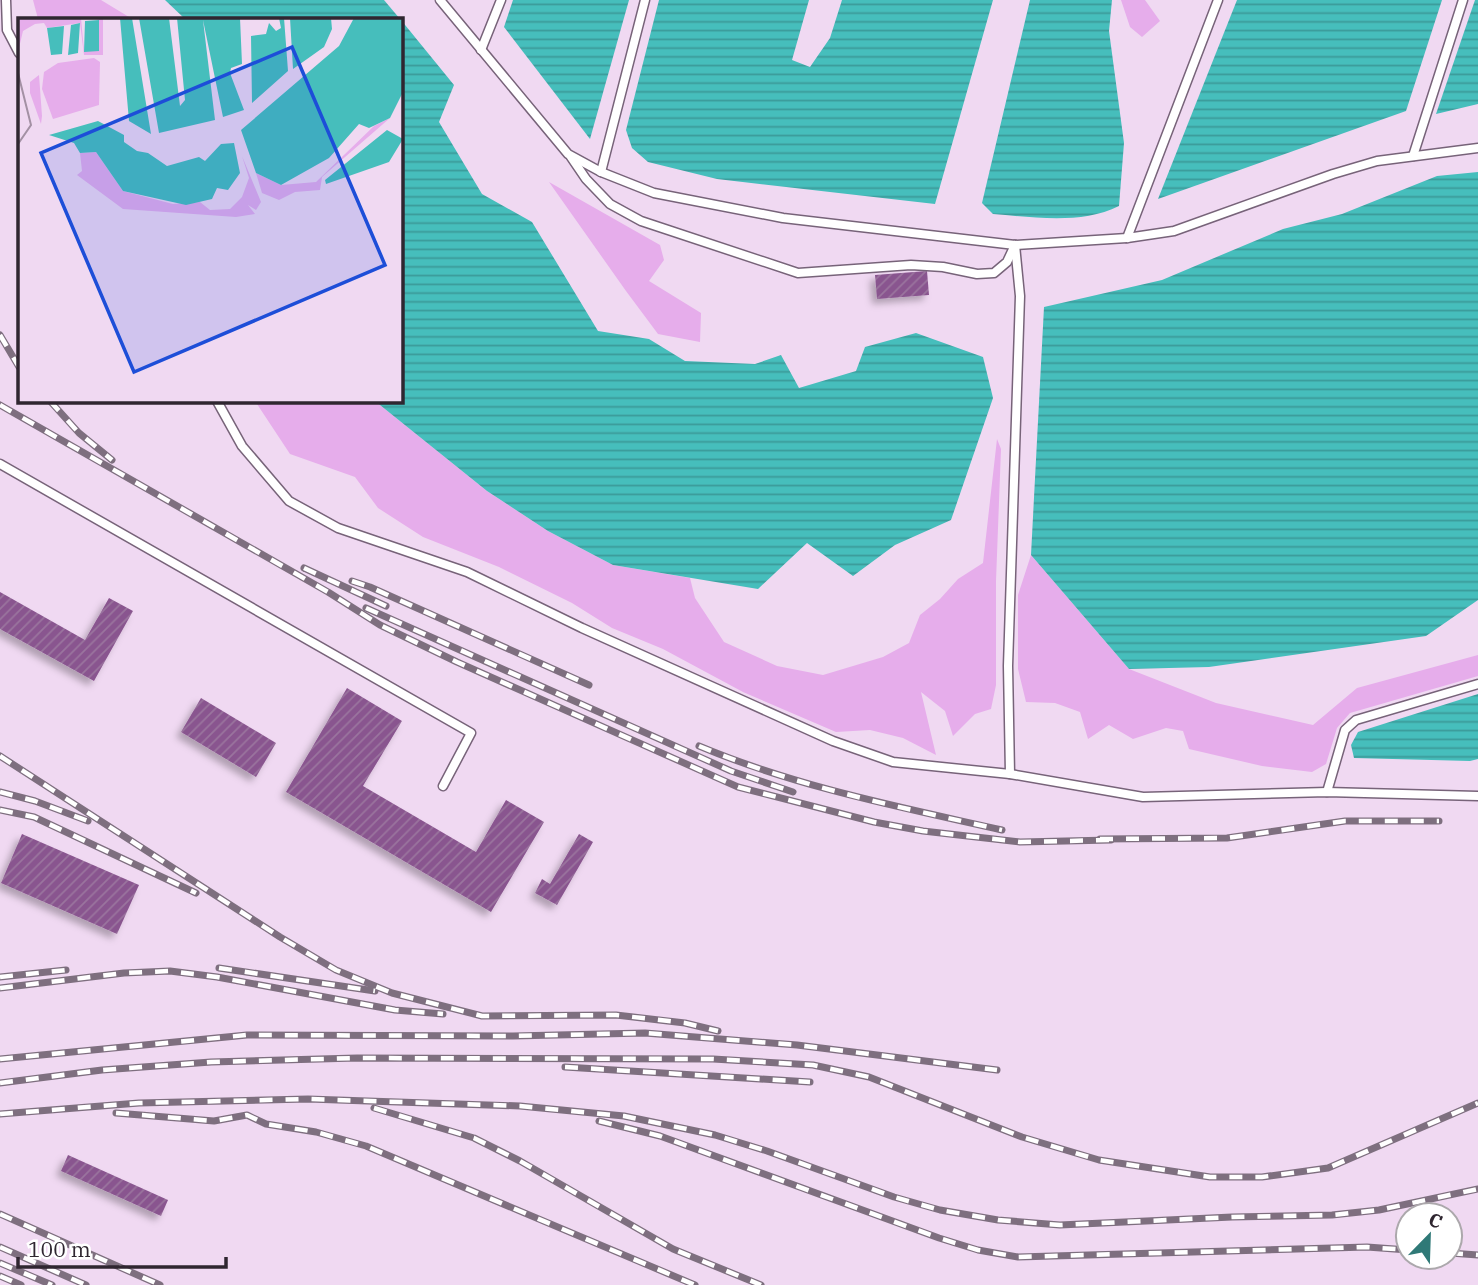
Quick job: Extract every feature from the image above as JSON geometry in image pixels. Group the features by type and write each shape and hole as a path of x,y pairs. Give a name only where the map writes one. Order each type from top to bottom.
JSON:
{"lane":[{"path":"6,0 7,30 18,51"},
{"path":"440,0 586,179 610,204 641,221 798,273 911,265 943,267 977,274 994,272 1007,262 1015,245"},
{"path":"481,50 501,0"},
{"path":"601,172 645,0"},
{"path":"1127,238 1218,0"},
{"path":"1413,156 1462,0"},
{"path":"568,154 601,172 654,193 783,218 1015,245 1127,238 1174,231 1377,161 1478,148"},
{"path":"1010,774 1008,666 1020,296 1015,245"},
{"path":"218,402 242,446 289,501 338,528 467,572 582,628 833,741 892,762 1010,774 1143,797 1326,792 1478,796"},
{"path":"0,464 471,733 443,786"},
{"path":"1326,792 1345,730 1356,720 1478,684"}],"shaded area":[{"path":"33,0 101,0 129,17 128,18 38,18"},
{"path":"165,0 384,0 399,18 184,18"},
{"path":"513,0 629,0 590,139 504,27"},
{"path":"659,0 809,0 792,60 810,67 830,38 842,0 993,0 935,204 717,179 648,162 632,148 626,130"},
{"path":"1030,0 1112,0 1109,31 1124,143 1119,206 1104,212 1073,218 1024,217 993,214 982,203"},
{"path":"1121,0 1145,0 1160,21 1142,37 1130,27"},
{"path":"1237,0 1442,0 1406,111 1158,199"},
{"path":"1475,0 1478,0 1478,104 1436,114"},
{"path":"402,21 454,85 439,122 482,194 532,222 598,331 649,339 685,361 755,364 781,355 799,388 856,371 865,347 916,333 983,357 993,398 951,520 895,545 853,576 807,543 758,589 613,565 548,531 487,491 376,402 402,402"},
{"path":"1478,172 1478,600 1426,636 1209,667 1129,669 1031,555 1044,307 1162,280 1283,229 1342,214 1437,176"},
{"path":"549,182 660,245 664,260 649,281 701,313 700,342 658,334"},
{"path":"256,402 376,402 487,491 548,531 613,565 690,578 695,598 724,642 777,666 823,675 883,657 909,643 920,615 940,599 958,579 983,563 997,439 1001,449 996,581 996,685 991,709 975,714 953,736 945,711 921,692 936,755 903,738 870,730 836,732 743,692 663,649 612,628 572,603 499,567 423,537 378,508 355,477 290,454"},
{"path":"1031,555 1129,669 1216,703 1313,725 1357,688 1478,655 1478,676 1350,713 1337,728 1326,764 1312,772 1262,766 1189,749 1183,731 1166,728 1133,739 1109,725 1088,739 1080,712 1055,703 1026,702 1018,669 1018,595"},
{"path":"1478,694 1478,759 1354,758 1351,745 1358,732"}],"building":[{"path":"927,271 929,295 877,299 875,275"},
{"path":"0,592 85,640 109,598 133,611 94,681 0,629"},
{"path":"347,688 402,721 363,786 476,852 506,800 544,822 491,912 286,792"},
{"path":"201,698 276,743 256,777 181,732"},
{"path":"22,834 139,885 117,934 1,883"},
{"path":"579,834 593,842 557,905 535,893 542,879 550,884"},
{"path":"68,1155 168,1200 161,1216 61,1171"}],"railway":[{"path":"0,335 18,365"},
{"path":"51,402 79,433 112,460"},
{"path":"0,405 328,592 380,625 738,787 874,822 923,831 1020,842 1111,840"},
{"path":"304,568 386,606"},
{"path":"352,581 589,685"},
{"path":"366,608 731,771 793,792"},
{"path":"699,746 811,785 1002,830"},
{"path":"0,756 280,937 336,970 392,993 482,1016 616,1015 685,1023 718,1031"},
{"path":"0,792 35,801 88,821"},
{"path":"0,810 34,817 196,893"},
{"path":"1100,839 1227,838 1345,821 1439,821"},
{"path":"219,968 375,991"},
{"path":"0,977 66,970"},
{"path":"0,988 124,973 170,971 217,977 395,1010 443,1014"},
{"path":"0,1059 247,1035 513,1036 645,1033 797,1045 997,1070"},
{"path":"0,1083 102,1070 211,1062 357,1058 713,1059 813,1065 869,1077 1022,1137 1099,1160 1210,1177 1262,1177 1328,1168 1478,1103"},
{"path":"565,1067 810,1082"},
{"path":"0,1114 139,1103 308,1099 520,1106 624,1116 715,1135 894,1197 940,1210 998,1220 1060,1225 1332,1215 1379,1210 1478,1189"},
{"path":"374,1108 474,1138 520,1161 673,1249 761,1285"},
{"path":"116,1113 214,1121 247,1115 266,1124 316,1132 366,1146 695,1285"},
{"path":"599,1121 660,1136 939,1238 978,1250 1018,1257 1367,1247 1394,1249"},
{"path":"0,1214 160,1285"},
{"path":"0,1247 86,1285"},
{"path":"1464,1254 1478,1255"},
{"path":"0,1263 52,1285"},
{"path":"0,1276 21,1285"}]}
